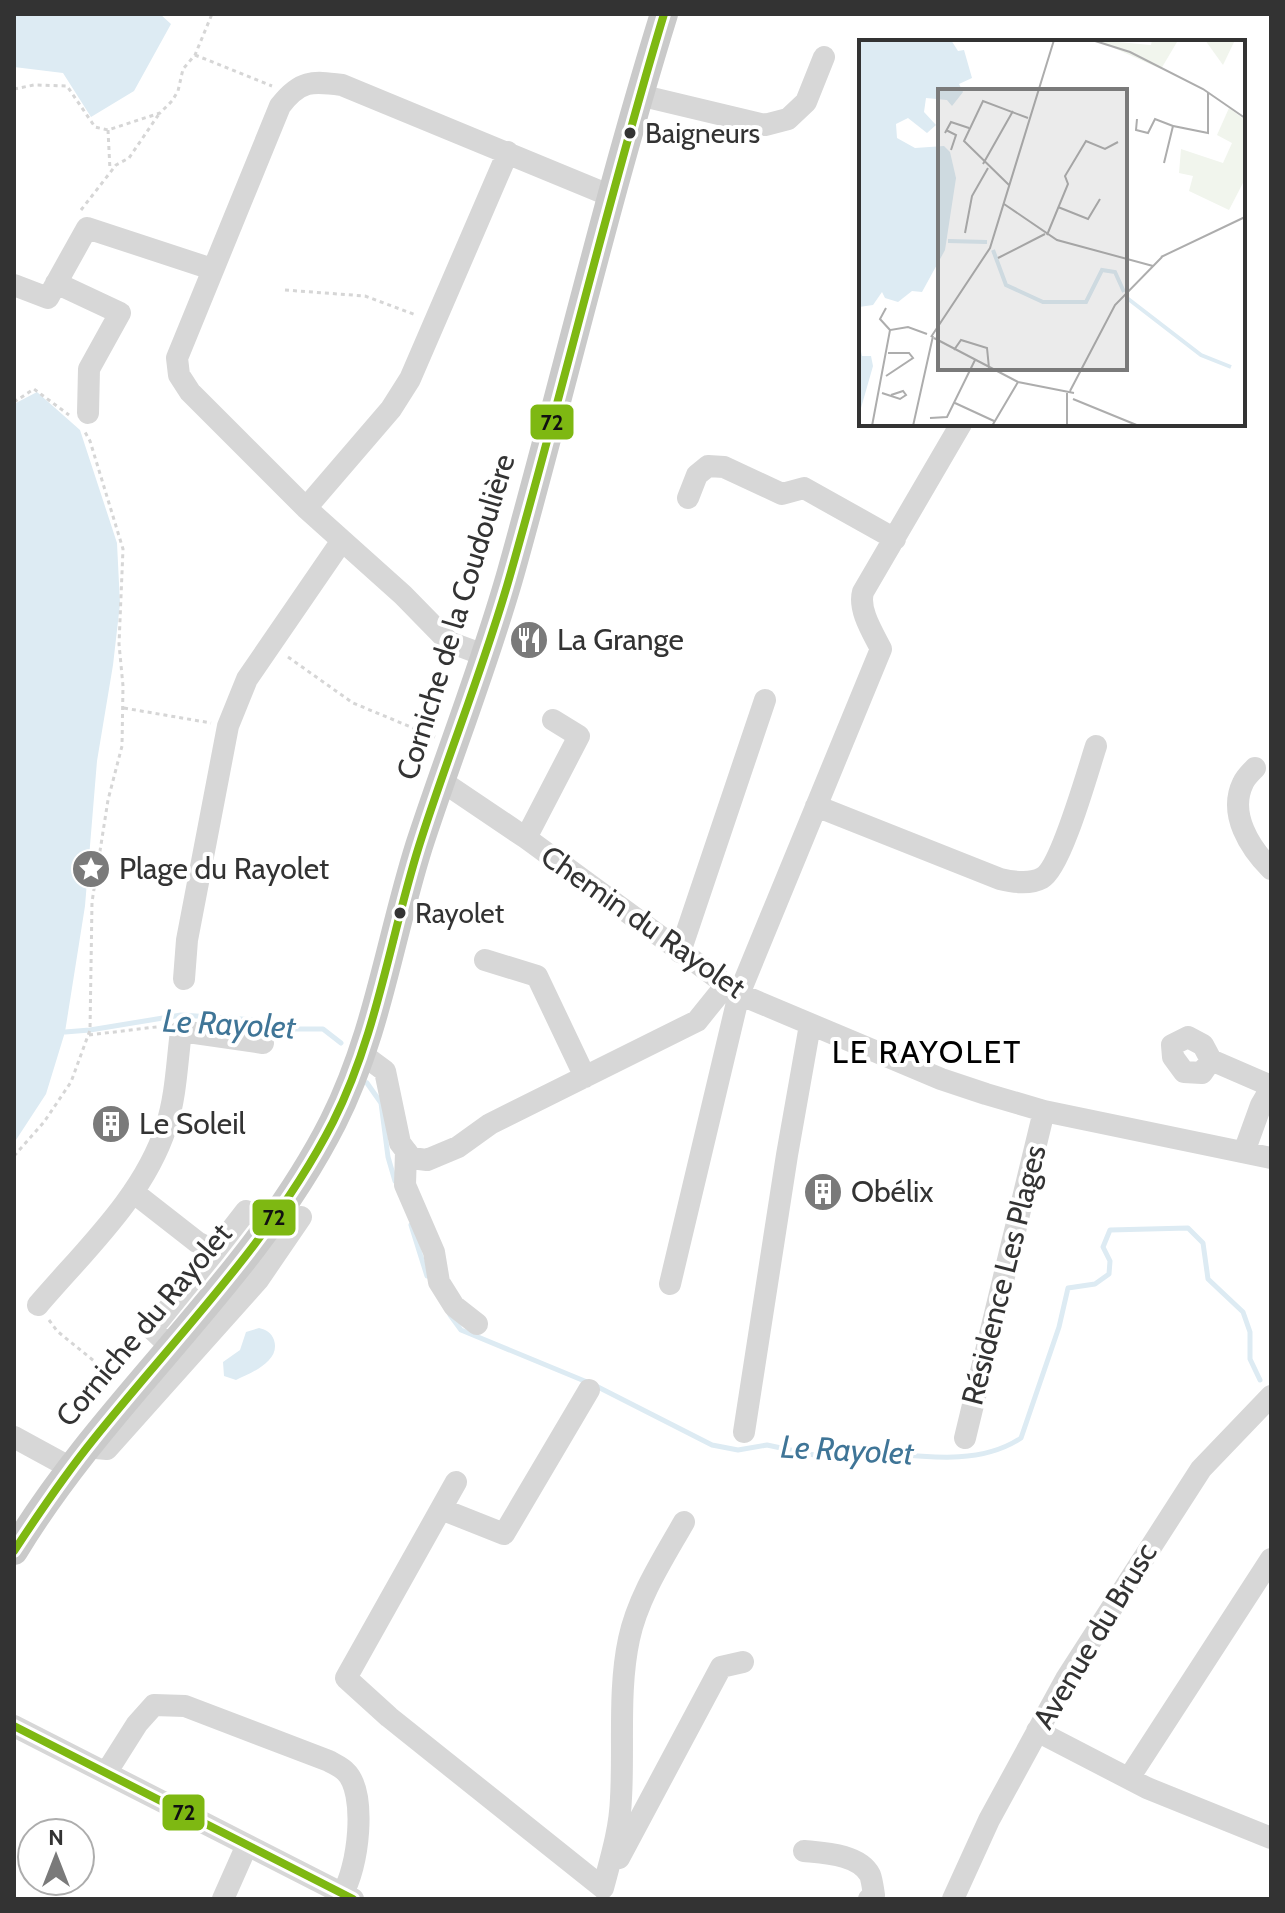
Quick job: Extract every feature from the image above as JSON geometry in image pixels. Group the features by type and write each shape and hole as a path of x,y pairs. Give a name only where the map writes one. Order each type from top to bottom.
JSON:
{"main road":[{"name":"Corniche de la Coudoulière","path":"362,1054 415,859 511,571 611,196 664,14"},
{"name":"Corniche du Rayolet","path":"14,1551 77,1457 266,1233 334,1120 362,1054"}],"street":[{"path":"639,95 765,125 788,119 806,102 824,57"},
{"path":"484,655 449,642 403,595 341,542 190,392 179,375 179,348 280,106 290,93 304,83 342,85 611,196"},
{"path":"306,508 391,409 410,379 508,152"},
{"path":"52,290 87,228 212,269"},
{"path":"14,285 52,290 120,313 89,369 80,419"},
{"path":"670,1284 732,989 816,806 881,649 861,600 863,592 960,426"},
{"path":"688,498 697,475 708,466 724,467 782,494 804,488 895,539"},
{"path":"184,979 187,940 228,726 247,679 341,542"},
{"path":"680,952 765,700"},
{"path":"526,838 579,736 553,720"},
{"path":"816,806 1000,879 1021,883 1044,878 1057,860 1096,746"},
{"path":"1255,768 1242,783 1238,806 1245,836 1271,869"},
{"name":"Chemin du Rayolet","path":"440,780 526,838 732,989 810,1025 941,1079 1044,1111 1271,1158"},
{"path":"485,960 537,976 585,1077"},
{"path":"362,1054 385,1071 400,1143 411,1158 427,1160 458,1147 490,1124 697,1021 732,989"},
{"path":"744,1432 810,1025"},
{"path":"38,1305 133,1192 157,1154 168,1124 181,1031 263,1043"},
{"path":"1211,1060 1271,1087 1244,1152"},
{"name":"Résidence Les Plages","path":"965,1438 1044,1111"},
{"path":"406,1151 405,1185 434,1252 439,1282 454,1306 477,1324"},
{"path":"133,1192 197,1242 215,1251"},
{"path":"170,1346 152,1329 246,1211 262,1218"},
{"path":"14,1437 77,1457 107,1449 258,1280 301,1217"},
{"path":"441,1509 504,1534 589,1390"},
{"name":"Avenue du Brusc","path":"953,1899 989,1820 1066,1679 1201,1469 1271,1396"},
{"path":"456,1482 346,1678 600,1893"},
{"path":"600,1893 615,1847 621,1802 624,1680 629,1639 640,1604 684,1522"},
{"path":"1129,1778 1271,1559"},
{"path":"600,1893 721,1667 743,1662"},
{"path":"14,1726 106,1773 247,1845 347,1896 359,1823 355,1789 347,1772 329,1761 185,1706 154,1705 137,1724 106,1773"},
{"path":"1037,1731 1129,1778 1271,1838"},
{"path":"223,1899 247,1845"},
{"path":"804,1851 826,1853 859,1865 870,1874 877,1898"}],"path":[{"path":"79,213 110,171 129,158 172,101 178,91 183,69 195,55 212,14"},
{"path":"195,55 290,93"},
{"path":"14,89 34,85 67,86 95,127 108,130 160,113"},
{"path":"108,130 110,171"},
{"path":"285,290 365,296 435,321"},
{"path":"14,402 34,389 80,419 90,441 123,549 119,644 124,708 122,746 108,800 92,902 89,1035 71,1082 44,1122 14,1156"},
{"path":"271,646 353,703 439,738"},
{"path":"124,708 228,726"},
{"path":"89,1035 163,1026 181,1031"},
{"path":"38,1305 57,1331 124,1385"}],"shaded area":[{"path":"14,14 160,14 171,24 134,91 91,117 63,73 14,67"},
{"path":"37,392 80,430 117,543 120,604 97,761 85,906 65,1032 46,1094 14,1143 14,404"},
{"path":"259,1328 268,1332 274,1340 275,1347 269,1360 236,1380 224,1376 223,1362 240,1350 246,1332"}],"waterway":[{"name":"Le Rayolet","path":"65,1032 181,1015 256,1020 288,1029 323,1029 341,1043"},
{"name":"Le Rayolet","path":"367,1083 381,1103 388,1157 395,1181"},
{"name":"Le Rayolet","path":"411,1225 427,1276"},
{"name":"Le Rayolet","path":"596,1386 712,1445 738,1450 767,1445 814,1455 848,1457 858,1451 942,1457 984,1454 1021,1438 1059,1327 1068,1288 1095,1284 1109,1274 1110,1261 1103,1247 1110,1230 1188,1228 1203,1243 1208,1279 1243,1312 1250,1332 1250,1359 1260,1380"},
{"name":"Le Rayolet","path":"450,1315 461,1330 587,1382"}],"transit line":[{"name":"72","path":"14,1551 82,1454 221,1287 281,1207 309,1166 348,1089 372,1021 419,846 511,572 664,14"},
{"name":"72","path":"14,1726 353,1899"}],"place":[{"name":"Baigneurs","path":"630,133"},
{"name":"La Grange","path":"529,640"},
{"name":"Plage du Rayolet","path":"91,869"},
{"name":"Rayolet","path":"400,913"},
{"name":"Le Soleil","path":"111,1124"},
{"name":"Obélix","path":"823,1192"}],"district":[{"name":"LE RAYOLET","path":"927,1052"}]}
